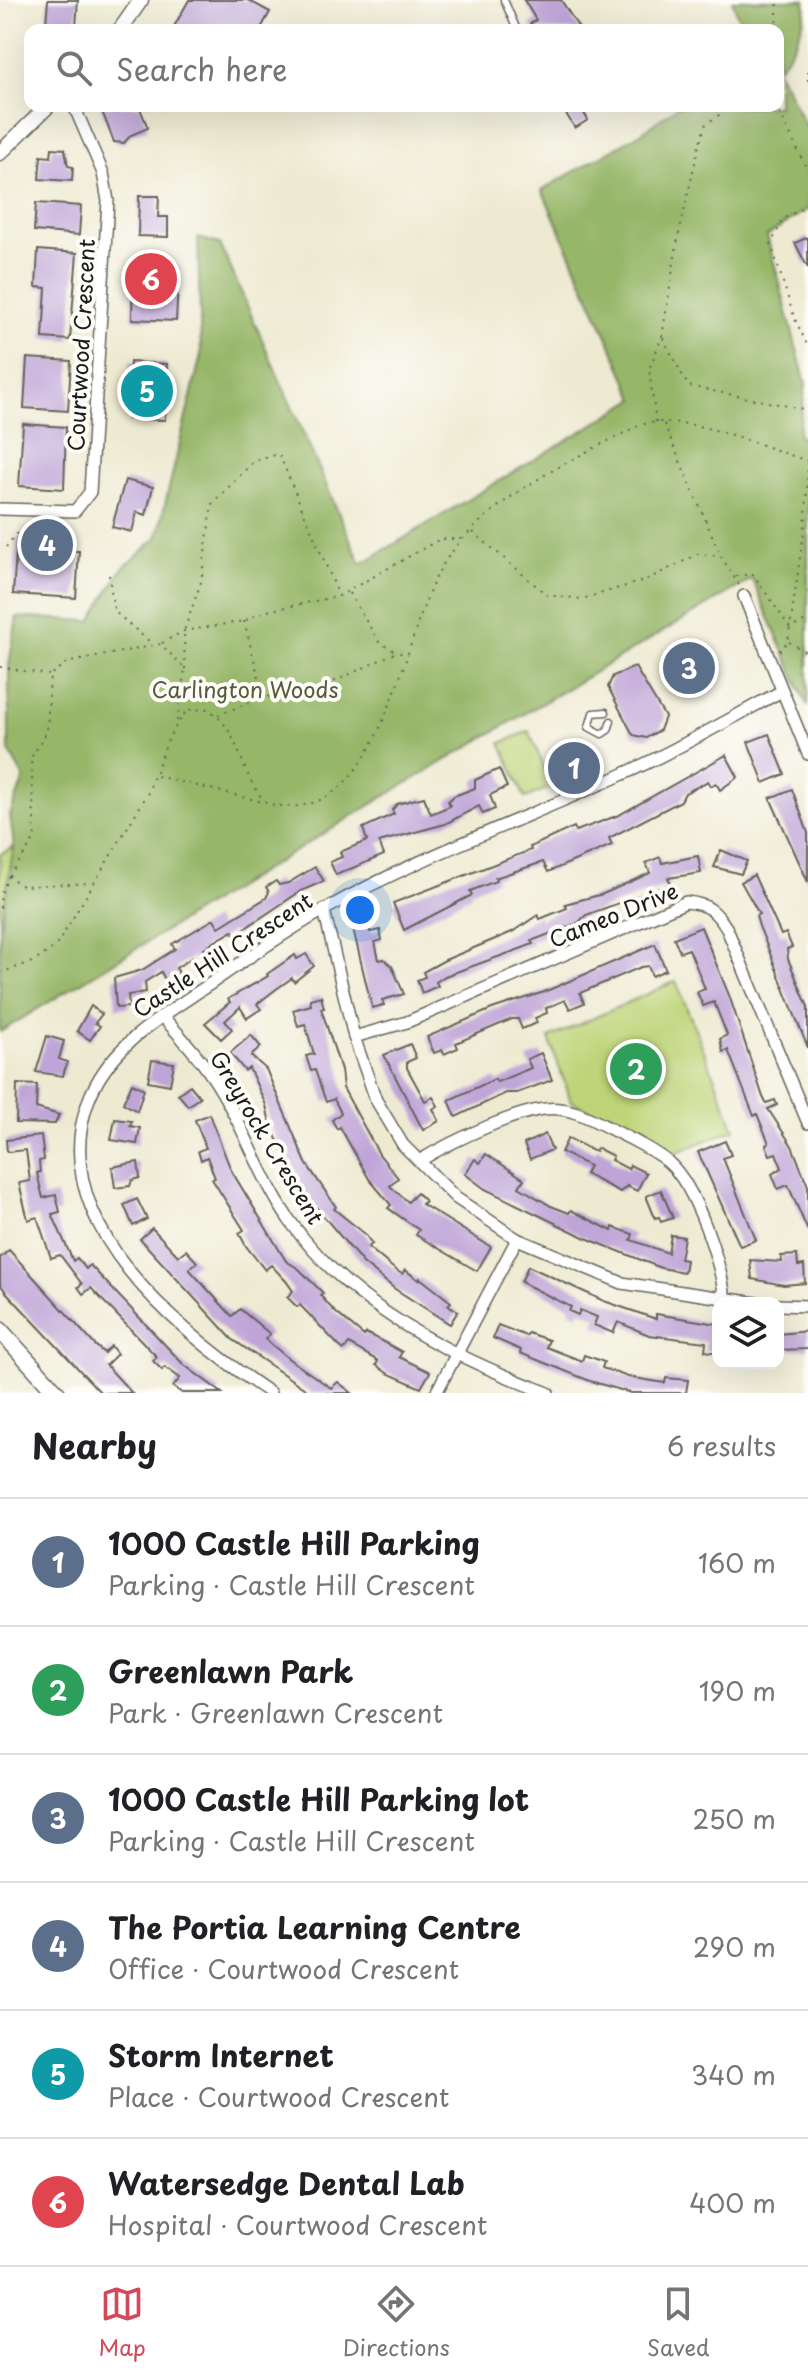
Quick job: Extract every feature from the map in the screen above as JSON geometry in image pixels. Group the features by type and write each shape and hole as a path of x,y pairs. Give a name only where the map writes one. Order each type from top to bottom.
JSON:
{"main road":[{"path":"0,1330 57,1393"}],"street":[{"path":"124,24 141,0"},
{"path":"0,153 42,112"},
{"name":"Courtwood Crescent","path":"0,509 75,511 90,492 108,201 103,173 77,112"},
{"path":"744,596 808,754"},
{"name":"Castle Hill Crescent","path":"270,1393 218,1358 181,1325 111,1249 98,1227 82,1178 81,1152 88,1102 113,1058 131,1039 162,1016 324,910 404,870 625,774 782,691"},
{"name":"Cameo Drive","path":"354,1037 407,1022 686,902 701,904 716,912 727,929 808,1123"},
{"path":"324,910 354,1037 376,1100 403,1145 456,1198 517,1239 622,1283 712,1299"},
{"name":"Greyrock Crescent","path":"162,1016 208,1069 264,1178 290,1221 323,1261 360,1296 455,1354 548,1393"},
{"path":"419,1161 535,1110 559,1108 584,1115 649,1149 671,1164 685,1182 723,1274 725,1297"},
{"path":"436,1393 517,1239"},
{"path":"784,1305 808,1306"}],"lane":[{"path":"504,0 514,24"},
{"path":"606,712 593,713 588,723 594,732 607,732"},
{"path":"611,721 607,732 611,741"}],"path":[{"path":"776,24 778,0"},
{"path":"808,71 808,83"},
{"path":"656,423 649,369 662,337 678,238 699,145 706,124 723,112"},
{"path":"779,112 808,171"},
{"path":"808,205 783,219 771,244 794,317 808,347"},
{"path":"662,337 688,386 808,410"},
{"path":"664,423 721,556 744,596"},
{"path":"156,776 296,807 328,794 343,780 376,736 392,705 431,587 464,539 518,493 558,468 639,426 685,424 808,461 807,515 788,641 767,658"},
{"path":"0,973 35,961 56,946 156,776 177,721 185,669 184,631 201,582 212,504 254,461 279,454 339,596"},
{"path":"472,531 547,595 582,599 646,580 698,554 721,556"},
{"path":"6,547 16,534 79,538"},
{"path":"0,667 50,675 66,663 105,658 161,644 184,631 244,621 274,609 339,596 440,539 464,539"},
{"path":"735,576 753,574 790,628"},
{"path":"109,575 114,611 152,644"},
{"path":"349,592 379,642 408,655"},
{"path":"790,628 808,620"},
{"path":"244,621 262,690 274,701 295,700 397,652"},
{"path":"788,641 808,653"},
{"path":"161,644 185,669"},
{"path":"0,908 1,893 9,876 35,839 31,758 47,731 50,675"},
{"path":"218,715 268,696"},
{"path":"177,721 194,708 207,709 218,715 234,742 251,783 267,803"},
{"path":"9,876 22,886 92,883"}],"green space":[{"path":"732,0 805,0 804,18 798,36 784,60 784,24 741,24"},
{"name":"Carlington Woods","path":"784,83 808,131 808,209 767,236 806,384 798,436 808,439 808,707 752,579 377,801 0,1032 0,929 14,847 10,815 24,778 9,751 9,665 17,617 91,621 122,569 157,538 201,355 198,238 220,244 361,564 635,399 542,190 641,133 670,112 784,112"},
{"path":"529,731 552,787 525,798 501,743"},
{"path":"14,847 0,929 0,854"},
{"path":"676,981 735,1129 675,1153 571,1101 549,1038"}],"building":[{"path":"48,0 78,0 76,24 46,24"},
{"path":"189,0 248,0 270,12 263,24 175,24"},
{"path":"524,0 561,0 576,24 530,24 536,20"},
{"path":"102,112 141,112 148,128 131,135 124,143 114,142"},
{"path":"565,112 583,112 588,120 575,128"},
{"path":"52,148 65,149 68,166 73,167 72,181 39,179 41,156 51,157"},
{"path":"139,196 159,196 158,217 168,217 168,237 138,236"},
{"path":"36,203 81,206 79,235 34,231"},
{"path":"808,237 808,268 795,243"},
{"path":"38,250 77,253 70,340 43,338 46,288 36,287"},
{"path":"133,266 179,267 176,321 132,319"},
{"path":"27,358 71,361 68,411 24,408"},
{"path":"130,362 167,364 165,420 128,419"},
{"path":"23,424 66,427 64,489 19,486"},
{"path":"125,480 153,487 146,515 137,512 132,532 112,527"},
{"path":"17,538 74,542 74,551 79,551 76,598 13,594"},
{"path":"635,667 665,717 660,730 646,738 633,735 608,687 613,676"},
{"path":"769,734 785,774 764,783 748,742"},
{"path":"726,755 738,777 720,790 716,783 711,786 708,781 685,793 681,801 609,838 612,845 548,872 543,862 495,878 496,881 470,891 472,895 404,930 393,903 531,850 530,847 574,827 576,831 619,815"},
{"path":"499,769 507,787 490,795 495,809 483,814 479,806 445,824 379,842 384,855 336,875 330,862 342,857 340,852 367,841 363,828 394,814 392,810 397,804 424,797 431,814 450,806 448,801 454,796 475,788 475,780"},
{"path":"792,789 808,833 808,882 770,798"},
{"path":"721,850 747,861 741,874 714,867"},
{"path":"698,856 701,873 668,878 671,884 586,915 578,923 531,941 533,944 445,976 436,982 438,986 422,993 417,980 425,977 423,972 445,960 512,932 538,915 540,919 567,908 565,904 603,894 650,873 646,863 660,857 662,863"},
{"path":"315,867 324,881 301,891 235,935 233,931 204,948 209,957 197,964 193,957 176,968 179,973 166,981 161,972 145,982 146,992 128,995 129,1007 116,1008 114,978 142,970 175,949 172,944 214,919 219,927 266,898 269,892 266,887 276,881 279,885 288,883"},
{"path":"754,875 781,935 786,933 792,947 787,949 788,959 808,1007 808,1048 759,926 756,916 759,914 741,882"},
{"path":"364,912 370,932 380,930 382,940 375,942 379,960 384,959 392,966 404,994 382,1000 384,1005 372,1008 350,916"},
{"path":"701,927 729,995 763,1097 766,1103 775,1100 777,1105 768,1109 792,1146 808,1186 808,1231 788,1185 778,1189 772,1174 782,1168 776,1153 770,1155 766,1145 769,1143 757,1114 754,1116 728,1050 723,1052 720,1039 727,1035 714,1002 703,1006 697,992 705,989 689,949 680,952 674,938"},
{"path":"655,944 666,970 652,976 648,966 641,967 580,993 584,1003 570,1009 565,1000 546,1008 547,1013 535,1018 537,1023 522,1029 518,1019 512,1019 456,1043 458,1048 444,1054 442,1050 434,1053 427,1037 492,1009 544,992"},
{"path":"306,954 314,966 294,982 292,978 275,990 257,1004 261,1009 247,1018 240,1007 225,1021 232,1029 221,1039 205,1023 230,1002 228,999 268,976 295,955 297,959"},
{"path":"321,996 324,1008 321,1008 341,1070 343,1088 379,1154 398,1178 390,1186 408,1202 417,1193 425,1201 422,1204 491,1247 477,1271 416,1235 419,1230 388,1208 391,1205 369,1179 340,1127 337,1129 332,1120 341,1113 334,1099 326,1102 315,1070 311,1071 306,1056 314,1054 305,1024 298,1026 293,1010 311,1005 310,999"},
{"path":"91,1006 102,1014 95,1023 100,1026 90,1040 77,1031"},
{"path":"251,1035 261,1047 251,1056 266,1069 306,1163 336,1207 334,1209 365,1234 372,1244 368,1247 393,1268 402,1274 405,1270 420,1278 451,1302 448,1305 458,1311 450,1324 395,1289 363,1263 309,1199 271,1128 266,1105 249,1068 245,1071 230,1053"},
{"path":"47,1036 64,1041 59,1059 67,1062 63,1076 36,1072"},
{"path":"410,1044 416,1058 407,1062 407,1068 425,1101 433,1097 438,1106 433,1109 439,1121 423,1130 384,1055"},
{"path":"541,1053 552,1080 517,1093 506,1093 456,1117 449,1100 495,1079 497,1082 531,1068 527,1059"},
{"path":"152,1060 174,1063 170,1085 148,1081"},
{"path":"132,1083 144,1089 137,1111 123,1103"},
{"path":"17,1084 37,1085 36,1108 59,1115 55,1124 16,1123"},
{"path":"190,1085 200,1097 188,1106 178,1094"},
{"path":"209,1114 231,1170 286,1261 299,1269 323,1293 320,1295 334,1311 364,1336 366,1333 402,1352 399,1357 430,1372 421,1388 387,1373 376,1365 378,1361 349,1344 344,1350 339,1346 300,1305 297,1307 287,1297 293,1291 286,1281 271,1265 265,1270 246,1246 239,1233 244,1230 212,1179 215,1178 207,1157 201,1160 198,1151 206,1148 195,1120"},
{"path":"115,1119 132,1121 130,1126 140,1128 137,1144 111,1140"},
{"path":"545,1134 552,1150 530,1159 524,1144"},
{"path":"41,1136 44,1160 39,1161 40,1172 37,1173 43,1198 56,1195 60,1212 52,1214 73,1261 77,1258 86,1269 90,1265 183,1364 222,1393 182,1393 173,1387 180,1378 165,1367 162,1370 153,1361 157,1357 91,1288 83,1294 78,1287 82,1284 60,1255 51,1258 37,1217 28,1220 19,1183 30,1181 26,1150 7,1152 6,1140"},
{"path":"568,1138 595,1152 597,1148 613,1156 611,1160 628,1169 630,1165 646,1173 637,1191 627,1186 620,1192 585,1174 589,1166 561,1152"},
{"path":"725,1141 731,1155 723,1158 756,1240 740,1246 698,1152"},
{"path":"486,1154 524,1179 519,1187 551,1206 569,1213 571,1210 612,1231 613,1227 633,1234 631,1240 668,1253 671,1235 684,1237 680,1259 686,1260 684,1272 661,1268 586,1238 485,1189 465,1174 475,1159 480,1163"},
{"path":"138,1162 140,1178 132,1180 130,1186 115,1188 112,1167"},
{"path":"661,1190 673,1218 661,1222 659,1217 655,1218 646,1196"},
{"path":"137,1199 147,1219 133,1226 124,1205"},
{"path":"152,1228 178,1256 186,1250 197,1262 189,1269 232,1316 240,1309 270,1334 265,1339 289,1359 331,1388 338,1382 352,1393 311,1393 232,1339 140,1239"},
{"path":"9,1250 94,1344 104,1353 111,1346 117,1354 106,1365 132,1393 101,1393 6,1292 0,1284 0,1258"},
{"path":"797,1255 798,1266 804,1265 805,1283 784,1285 752,1279 750,1260 782,1262 781,1256"},
{"path":"528,1266 604,1301 656,1319 656,1314 712,1323 712,1352 705,1351 706,1342 649,1335 618,1322 613,1333 594,1325 597,1317 580,1310 578,1315 569,1311 571,1307 521,1282"},
{"path":"498,1325 526,1336 528,1333 549,1340 546,1347 582,1361 584,1355 604,1362 602,1368 628,1377 665,1383 666,1378 688,1380 686,1393 631,1393 590,1381 520,1353 521,1350 493,1338"},
{"path":"808,1331 808,1349 784,1350 784,1333"}],"place":[{"name":"Watersedge Dental Lab","path":"151,279"},
{"name":"Storm Internet","path":"147,391"},
{"name":"The Portia Learning Centre","path":"47,545"},
{"name":"1000 Castle Hill Parking lot","path":"689,668"},
{"name":"1000 Castle Hill Parking","path":"574,768"},
{"name":"Greenlawn Park","path":"636,1069"}]}
